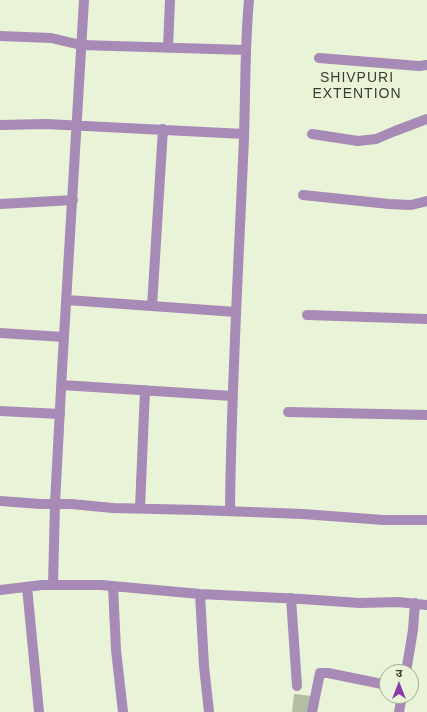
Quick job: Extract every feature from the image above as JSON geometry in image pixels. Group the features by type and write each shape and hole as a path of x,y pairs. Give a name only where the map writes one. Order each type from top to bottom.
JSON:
{"street":[{"path":"53,585 55,504 84,0"},
{"path":"168,48 170,0"},
{"path":"230,511 232,396 249,0"},
{"path":"0,36 51,38 81,45 246,50"},
{"path":"319,58 419,66 427,65"},
{"path":"312,134 358,141 376,139 427,119"},
{"path":"0,125 77,125 244,134"},
{"path":"152,306 163,129"},
{"path":"303,195 389,204 412,205 427,201"},
{"path":"0,204 72,200"},
{"path":"67,300 236,312"},
{"path":"307,315 427,319"},
{"path":"0,333 64,338"},
{"path":"62,386 232,396"},
{"path":"140,508 145,390"},
{"path":"0,411 60,414"},
{"path":"288,412 427,415"},
{"path":"0,501 41,504 71,504 113,508 303,514 383,520 427,520"},
{"path":"0,590 42,585 101,585 200,594 360,603 398,602 427,605"},
{"path":"112,586 116,650 123,712"},
{"path":"27,587 39,712"},
{"path":"200,594 204,666 209,712"},
{"path":"291,598 297,686"},
{"path":"407,664 413,630 415,603"},
{"path":"312,712 320,673 328,673 379,683"}],"building":[{"path":"294,694 312,696 310,712 292,712"}],"district":[{"name":"SHIVPURI EXTENTION","path":"357,86"}]}
